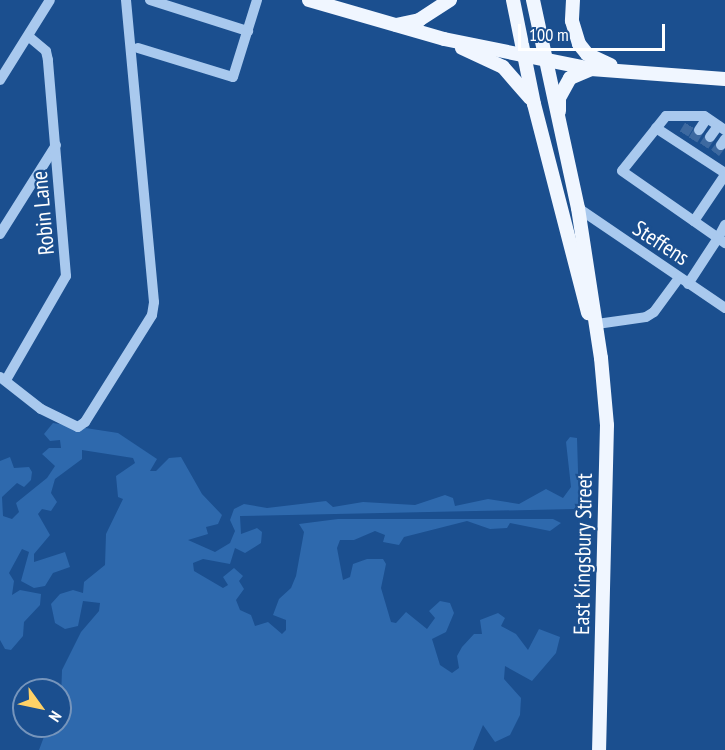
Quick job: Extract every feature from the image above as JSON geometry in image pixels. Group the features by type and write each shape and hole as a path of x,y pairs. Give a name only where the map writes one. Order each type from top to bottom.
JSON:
{"main road":[{"path":"309,0 444,39 523,53 591,69 725,79"},
{"path":"394,25 419,20 450,0"},
{"name":"East Kingsbury Street","path":"513,0 534,104 601,358"},
{"name":"East Kingsbury Street","path":"533,0 578,208 597,324 607,425 599,750"},
{"path":"573,0 572,21 587,54 600,63 664,75"},
{"path":"444,39 503,67 534,104"},
{"path":"559,122 564,87 570,78 591,69"}],"street":[{"path":"0,80 50,0"},
{"path":"3,379 41,408 78,427 85,422 144,330 154,302 126,0"},
{"path":"150,0 248,31"},
{"path":"138,48 233,77 257,0"},
{"name":"Robin Lane","path":"3,379 66,276 48,60 46,51 28,36"},
{"path":"694,221 725,174 717,150 704,146 666,116 622,171 694,221 722,240"},
{"path":"656,128 690,133 708,118 721,128 704,146"},
{"path":"0,234 56,145"},
{"name":"Steffens","path":"578,208 725,308"},
{"path":"597,324 646,317 654,312 722,240 725,225"}],"shaded area":[{"path":"53,423 118,433 157,459 150,471 156,471 169,458 181,457 202,494 222,515 218,524 206,527 208,534 188,540 215,552 230,543 235,531 230,520 234,509 244,504 267,508 326,501 333,507 363,502 415,505 445,495 453,498 455,506 488,499 519,504 546,489 563,498 571,487 566,442 570,437 577,438 579,503 574,509 240,516 241,534 257,528 262,532 261,543 245,553 235,548 230,564 203,559 193,563 194,571 223,588 228,585 223,577 234,568 243,576 239,581 244,589 236,600 240,610 251,615 255,626 268,622 282,634 286,630 286,620 273,615 279,599 291,588 296,576 304,532 299,524 338,519 553,519 561,523 550,531 510,523 507,528 490,529 467,521 404,537 399,545 383,542 385,535 375,531 354,540 340,540 337,548 343,580 350,577 353,564 367,559 383,559 386,564 381,588 391,622 396,623 406,612 427,629 435,618 429,611 440,601 450,603 454,613 446,632 432,639 440,665 452,673 459,668 457,656 462,647 474,634 482,634 480,620 498,613 505,618 501,626 516,634 528,650 539,629 560,637 556,653 532,681 505,666 504,679 521,698 520,715 510,735 495,742 483,725 473,750 39,750 44,738 72,738 72,678 62,678 62,670 81,632 99,611 100,603 83,601 78,626 65,629 55,623 51,604 60,594 73,590 83,593 84,582 105,565 106,534 123,499 118,497 116,476 135,463 133,458 82,450 82,459 55,479 51,493 57,502 51,511 42,509 38,514 50,535 34,554 34,562 65,552 70,567 53,573 45,586 34,588 21,581 29,552 22,549 9,573 14,581 12,595 20,590 41,594 40,605 24,622 23,636 11,650 5,649 0,640 0,461 10,457 14,468 29,467 32,472 31,480 24,487 17,483 2,497 3,516 12,519 19,512 16,503 47,478 55,466 42,454 49,448 61,448 60,440 50,441 44,434"}],"tunnel":[{"path":"684,134 690,124"},
{"path":"693,140 699,130"},
{"path":"704,146 710,137"},
{"path":"715,153 721,145"}]}
